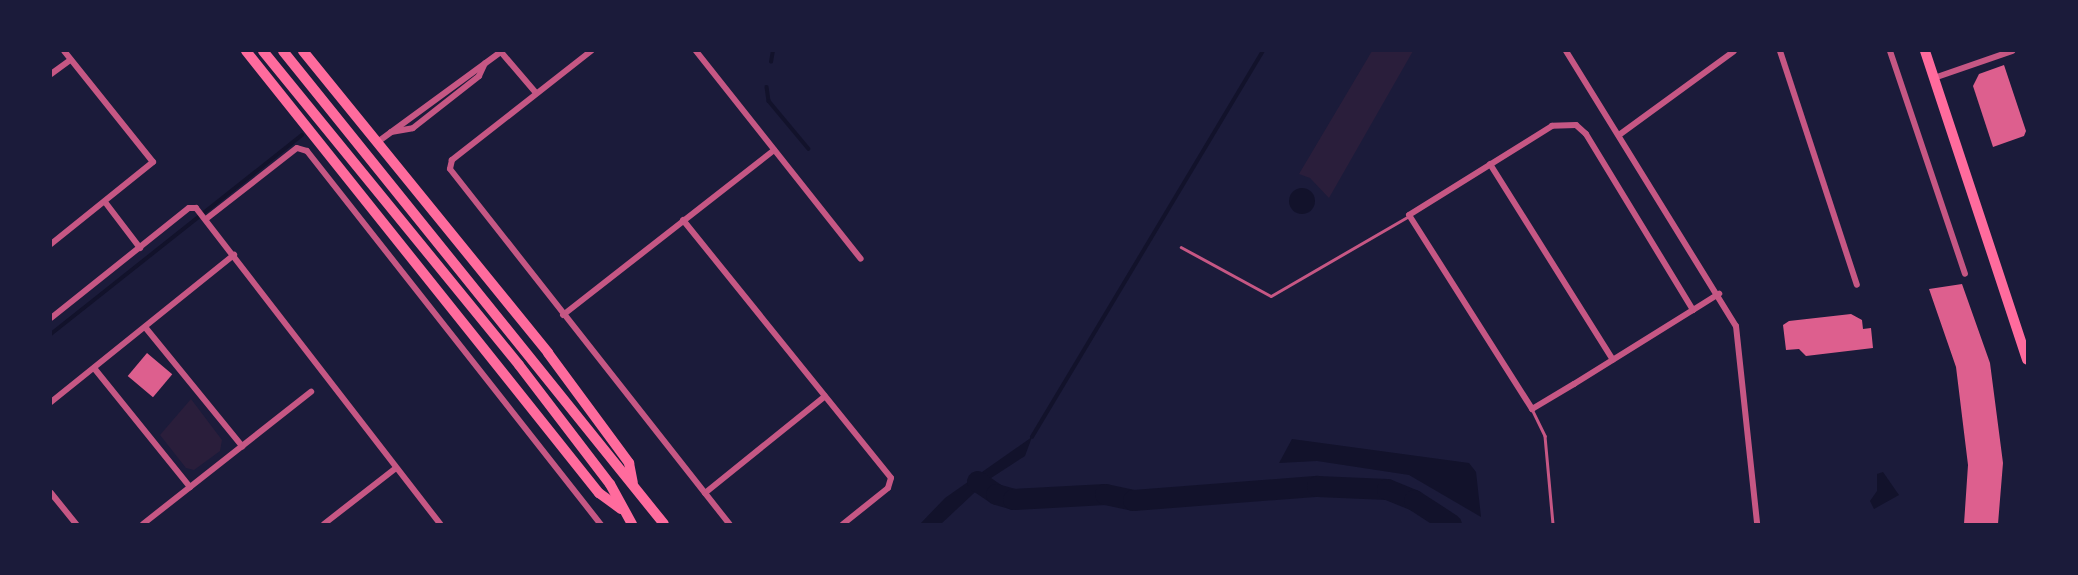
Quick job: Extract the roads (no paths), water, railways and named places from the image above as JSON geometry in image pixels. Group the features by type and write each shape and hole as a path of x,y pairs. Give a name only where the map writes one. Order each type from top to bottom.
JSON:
{"highway":[{"path":"263,51 519,365 610,484 621,509 632,524"},
{"path":"284,51 529,356 618,473 633,483 664,524"}],"main road":[{"path":"246,51 599,493 621,509"},
{"path":"266,76 267,59 273,51"},
{"path":"303,51 379,141 564,375 629,463 633,483"},
{"path":"1926,51 2027,360"}],"street":[{"path":"51,244 153,162 64,51"},
{"path":"379,141 501,51 537,93"},
{"path":"591,51 449,166 729,524"},
{"path":"696,51 861,259"},
{"path":"1566,51 1719,294 1739,338 1757,524"},
{"path":"1619,135 1734,51"},
{"path":"1780,51 1857,285"},
{"path":"1889,51 1965,274"},
{"path":"1934,78 2012,51"},
{"path":"51,74 70,60"},
{"path":"391,132 413,128 479,76 485,63"},
{"path":"1693,310 1582,129 1569,123 1552,126 1409,215 1532,409 1613,360 1719,294"},
{"path":"206,219 297,148 307,151 601,524"},
{"path":"563,315 774,150"},
{"path":"1490,164 1613,360"},
{"path":"105,202 140,248"},
{"path":"51,318 189,208 199,210 440,524"},
{"path":"683,220 891,480 843,524"},
{"path":"51,402 234,255"},
{"path":"145,327 242,446"},
{"path":"94,368 190,487"},
{"path":"143,524 310,392"},
{"path":"705,493 825,396"},
{"path":"324,524 396,468"},
{"path":"51,493 76,524"}],"lane":[{"path":"1181,247 1271,296 1409,215"},
{"path":"1532,409 1545,436 1553,524"}],"waterway":[{"path":"771,62 773,51"},
{"path":"1032,437 1263,51"},
{"path":"767,87 769,101 809,149"},
{"path":"51,334 302,135"},
{"path":"977,481 996,494 1013,499 1105,494 1133,500 1317,486 1387,489 1414,500 1451,524"}]}
